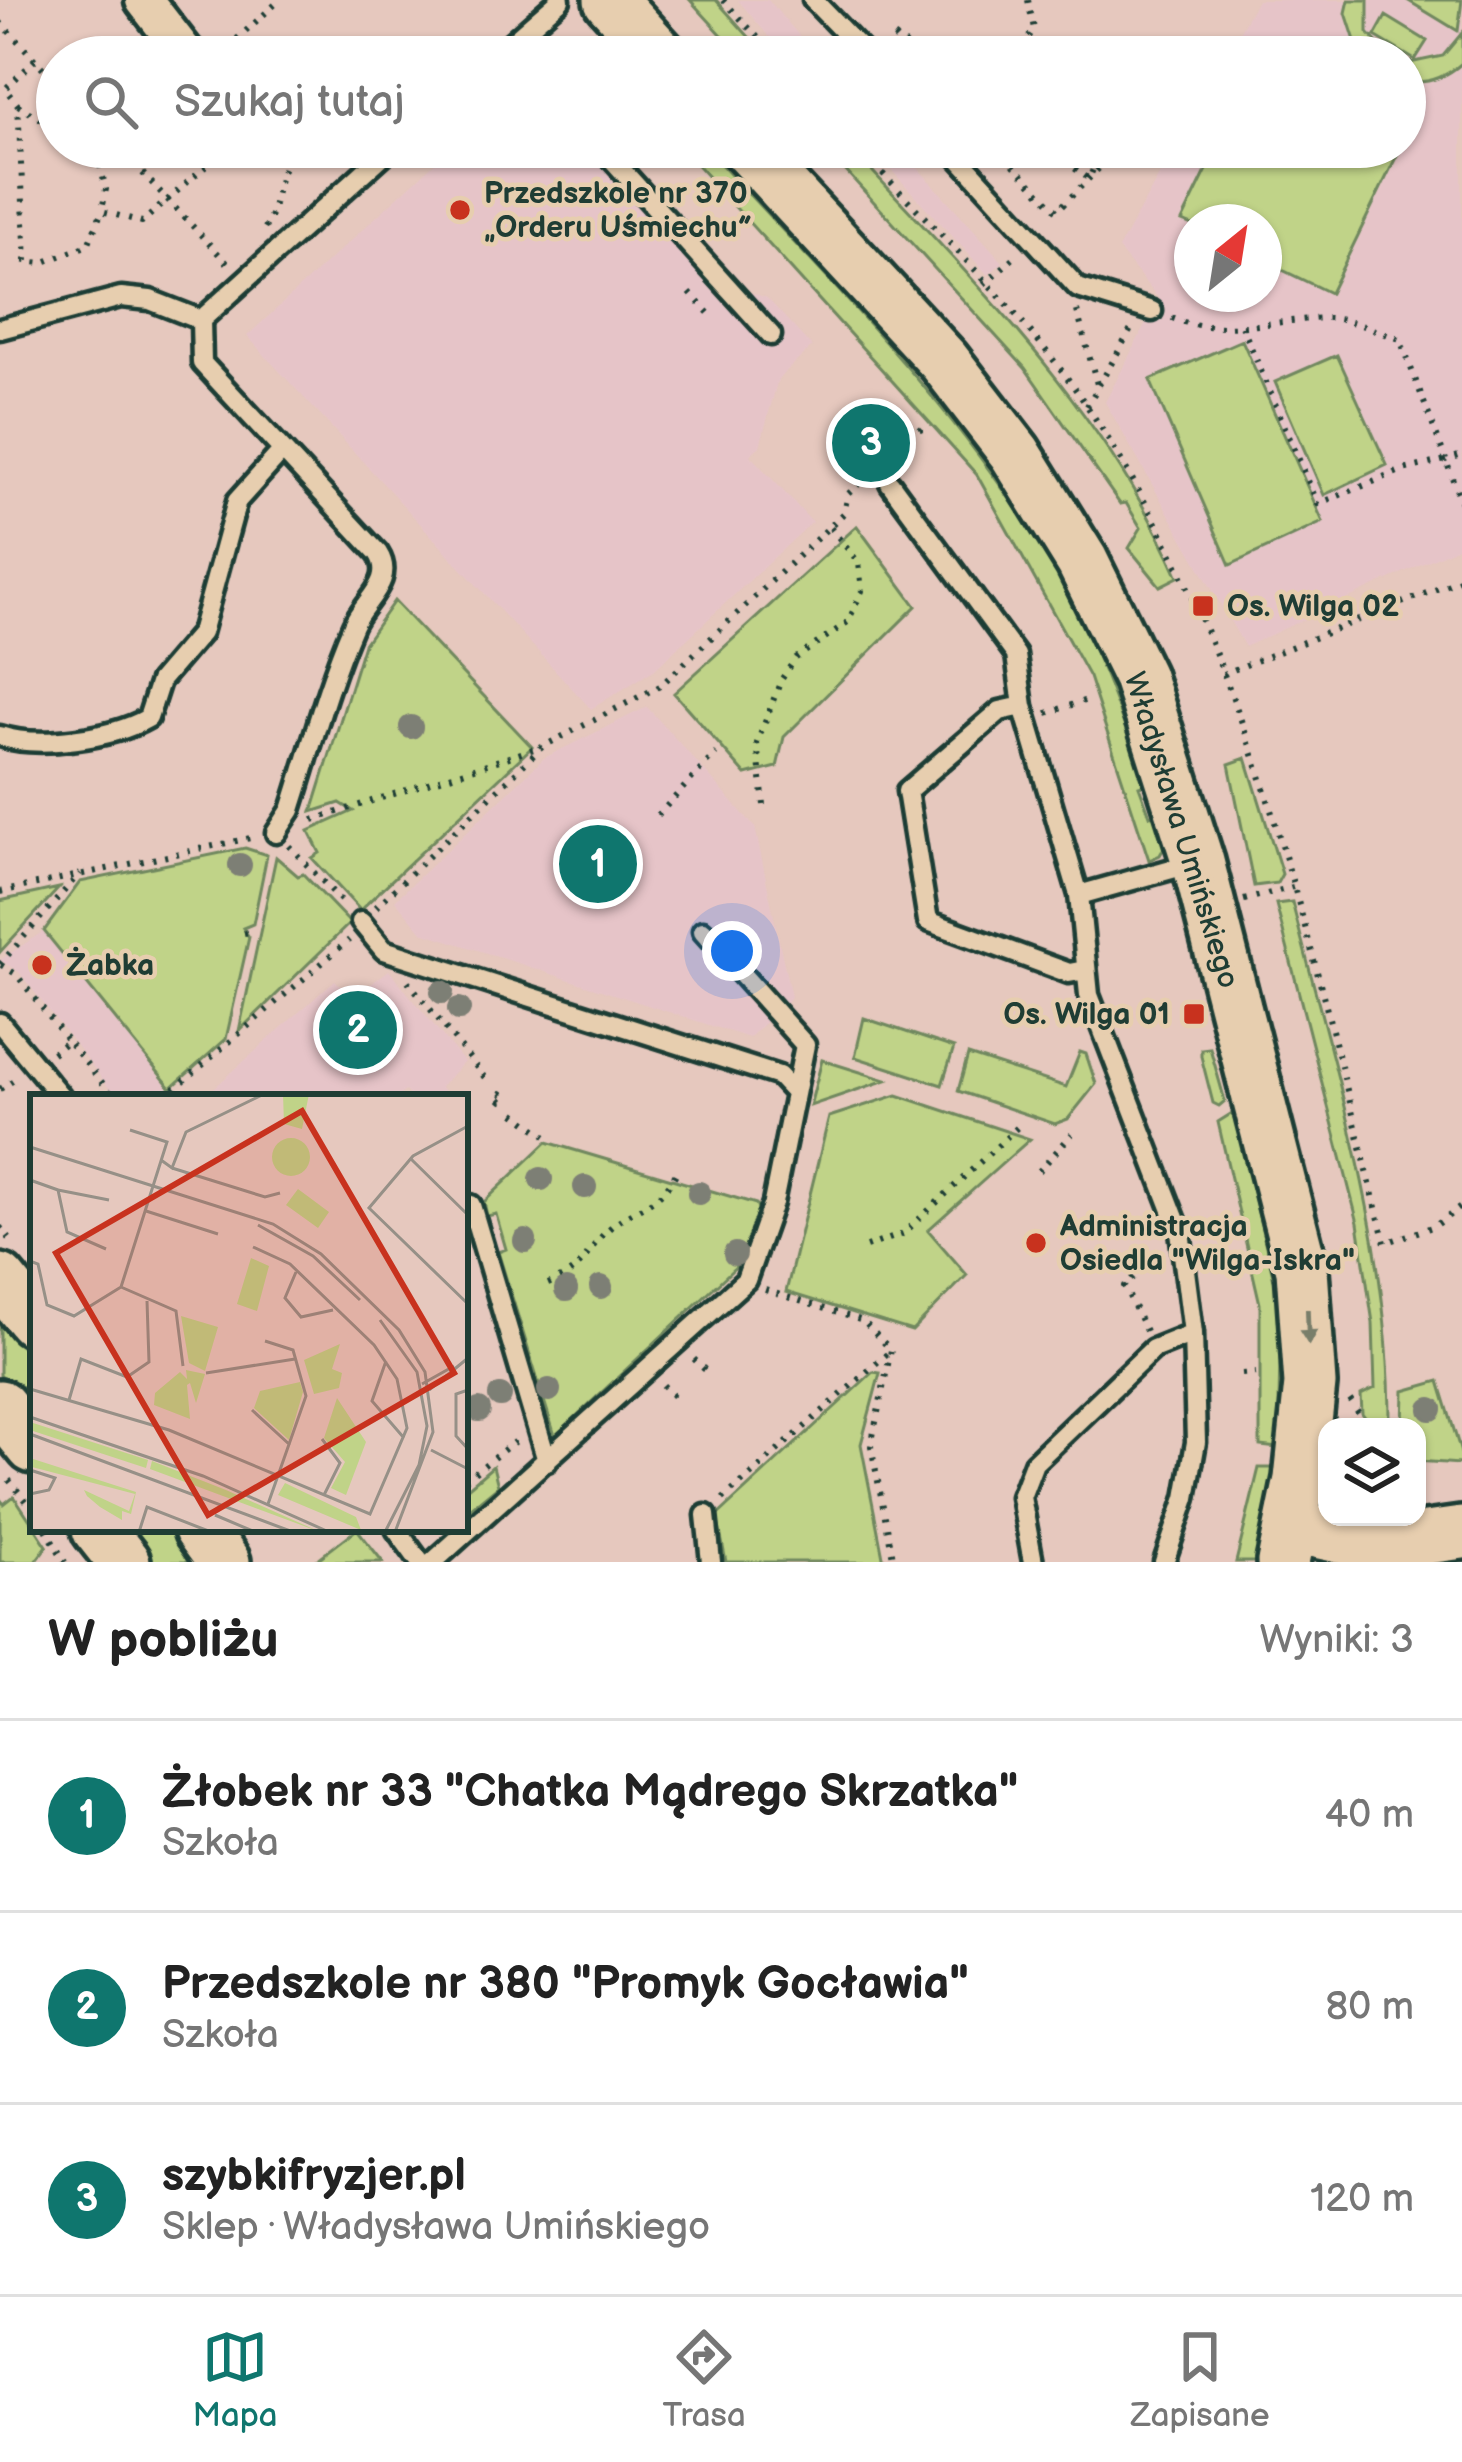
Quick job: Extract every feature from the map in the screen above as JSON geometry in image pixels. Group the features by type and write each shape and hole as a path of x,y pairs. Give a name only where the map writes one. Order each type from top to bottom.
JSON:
{"street":[{"path":"144,0 172,36"},
{"path":"610,0 643,36"},
{"path":"652,0 685,36"},
{"name":"Władysława Umińskiego","path":"765,168 944,361 1015,453 1082,561 1139,677 1198,862 1302,1270 1310,1384 1310,1541"},
{"name":"Władysława Umińskiego","path":"806,168 1040,432 1113,549 1153,630 1219,816 1328,1228 1341,1304 1350,1414"},
{"path":"0,1280 30,1316"},
{"path":"0,1406 30,1443"},
{"path":"100,1532 124,1562"},
{"path":"202,1532 224,1562"},
{"path":"1310,1541 1376,1545 1462,1533"}],"lane":[{"path":"525,36 560,0"},
{"path":"813,0 848,36"},
{"path":"276,833 291,810 356,619 385,577 378,553 202,363 201,320 368,168"},
{"path":"621,168 771,334"},
{"path":"968,168 1078,288 1148,309"},
{"path":"0,329 122,297 150,300 201,320"},
{"path":"0,736 68,737 148,718 160,681 202,633 236,500 283,451"},
{"path":"890,483 1016,655 1023,706 1079,895 1085,970 1094,1010 1180,1231 1192,1333 1196,1442 1186,1498 1164,1562"},
{"path":"1023,706 1000,711 907,791 928,921 1069,973 1085,970"},
{"path":"1079,895 1198,862"},
{"path":"361,922 384,950 779,1076 792,1090"},
{"path":"468,1531 746,1280 782,1166 795,1110 792,1090 805,1045 703,931"},
{"path":"0,1023 58,1094"},
{"path":"471,1204 548,1461"},
{"path":"1033,1562 1021,1497 1034,1462 1153,1349 1192,1333"},
{"path":"706,1514 711,1562"},
{"path":"398,1532 420,1562"},
{"path":"433,1562 467,1532"}],"path":[{"path":"240,36 280,0"},
{"path":"723,0 756,36"},
{"path":"1028,0 1034,29 1030,36"},
{"path":"0,22 35,60 3,87 36,117"},
{"path":"18,105 26,260 42,263 88,244 106,189 101,168"},
{"path":"138,168 242,279"},
{"path":"102,211 142,222 204,168"},
{"path":"266,227 274,212 281,168"},
{"path":"877,168 1049,355 1087,406 1167,536 1261,776 1385,1243 1435,1226 1462,1206"},
{"path":"1017,168 1057,211 1100,168"},
{"path":"1074,168 1089,179"},
{"path":"1089,179 1093,168"},
{"path":"1078,288 1076,320 1098,388"},
{"path":"690,293 714,319"},
{"path":"1087,406 1148,309 1192,326 1332,318 1400,339 1462,506"},
{"path":"1242,326 1318,504 1403,470 1462,455"},
{"path":"0,892 276,833 424,780 542,747 660,686 830,527 844,513 848,494 925,425"},
{"path":"764,806 757,743 781,680 796,658 848,622 862,591 859,563 830,527"},
{"path":"1222,674 1462,579"},
{"path":"1060,709 1090,699"},
{"path":"169,1094 356,934 361,922 542,747"},
{"path":"658,814 716,753"},
{"path":"276,833 361,922"},
{"path":"80,873 1,964 16,974 112,1094"},
{"path":"244,933 255,931"},
{"path":"384,950 485,1078"},
{"path":"34,1066 68,1041"},
{"path":"515,1113 546,1136"},
{"path":"866,1247 903,1234 1023,1122"},
{"path":"1039,1171 1072,1134"},
{"path":"548,1284 576,1273 611,1227 660,1200 676,1173"},
{"path":"1146,1265 1124,1286 1148,1336"},
{"path":"746,1280 781,1298 862,1321 891,1350"},
{"path":"706,1514 891,1350"},
{"path":"891,1350 871,1446 894,1562"},
{"path":"687,1351 708,1373"},
{"path":"1242,1374 1256,1373"},
{"path":"657,1378 678,1401"},
{"path":"468,1478 536,1425"},
{"path":"0,1469 30,1506"},
{"path":"48,1532 65,1562"}],"shaded area":[{"path":"738,0 768,0 800,36 768,36"},
{"path":"1257,0 1462,0 1462,545 1245,647 1105,402 1159,299 1118,249 1163,168 1426,168 1426,36 1237,36"},
{"path":"429,168 631,168 744,290 767,298 812,347 778,379 760,446 750,455 812,522 654,670 591,709 247,336"},
{"path":"889,168 918,168 1003,262 988,275"},
{"path":"647,707 755,827 791,997 749,1038 422,932 395,900 544,758"},
{"path":"44,931 178,1094 114,1094 19,972 0,960"},
{"path":"389,970 464,1062 440,1087 446,1094 207,1094 335,980 353,998"}],"green space":[{"path":"690,0 716,0 748,36 723,36"},
{"path":"1349,0 1368,0 1371,36 1353,36 1346,13"},
{"path":"1407,0 1462,0 1458,31"},
{"path":"1386,16 1419,36 1375,36"},
{"path":"1462,33 1462,63 1426,81 1426,60 1443,56"},
{"path":"700,168 724,168 892,350 1020,513 1056,572 1094,650 1145,784 1139,786 1150,816 1159,815 1171,835 1160,855 1149,860 1089,677 977,475"},
{"path":"843,168 869,168 1032,348 1113,458 1178,577 1160,586 1129,548 1141,528 1025,368"},
{"path":"1208,168 1391,168 1330,293 1282,270 1282,204 1190,204"},
{"path":"1242,340 1323,522 1230,565 1150,380"},
{"path":"1337,355 1387,465 1324,495 1275,382"},
{"path":"857,526 916,606 784,737 777,767 746,775 674,693"},
{"path":"394,601 532,747 360,910 312,858 320,853 309,831 353,811 340,803 312,812 364,644"},
{"path":"1246,758 1282,874 1277,883 1254,886 1229,764"},
{"path":"245,848 267,855 253,924 243,928 249,937 226,1039 171,1088 44,931 80,882"},
{"path":"276,857 298,876 303,874 350,923 239,1031"},
{"path":"59,888 0,952 0,901"},
{"path":"1292,902 1358,1162 1381,1293 1390,1418 1366,1418 1362,1413 1361,1395 1375,1388 1373,1323 1358,1223 1276,904"},
{"path":"864,1018 954,1048 942,1085 855,1057"},
{"path":"1210,1048 1225,1101 1219,1106 1213,1103 1201,1056 1201,1049"},
{"path":"1080,1052 1086,1054 1096,1084 1068,1119 1055,1124 958,1091 968,1055 1066,1087"},
{"path":"822,1060 886,1080 810,1106"},
{"path":"897,1095 1030,1139 928,1230 967,1275 912,1331 786,1292 829,1117"},
{"path":"1234,1112 1281,1309 1278,1448 1260,1446 1260,1304 1218,1122"},
{"path":"547,1142 756,1204 759,1211 744,1259 555,1436 498,1252 506,1249 496,1214 487,1216 484,1202"},
{"path":"0,1311 30,1348 30,1413 0,1375"},
{"path":"873,1372 880,1373 861,1444 884,1562 726,1562 717,1516"},
{"path":"1439,1381 1462,1456 1460,1464 1426,1462 1426,1418 1403,1418 1404,1391"},
{"path":"493,1466 498,1486 468,1511 468,1487"},
{"path":"1259,1468 1277,1468 1260,1554 1257,1562 1236,1562"},
{"path":"14,1496 30,1520 30,1532 38,1532 47,1546 35,1562 0,1562 0,1499 4,1504"},
{"path":"123,1532 175,1532 198,1562 147,1562"},
{"path":"359,1532 383,1562 314,1562"}],"place":[{"name":"Przedszkole nr 370 „Orderu Uśmiechu”","path":"460,210"},
{"name":"szybkifryzjer.pl","path":"871,443"},
{"name":"Os. Wilga 02","path":"1203,606"},
{"name":"Żłobek nr 33 \"Chatka Mądrego Skrzatka\"","path":"598,864"},
{"name":"Żabka","path":"42,965"},
{"name":"Os. Wilga 01","path":"1194,1014"},
{"name":"Przedszkole nr 380 \"Promyk Gocławia\"","path":"358,1030"},
{"name":"Administracja Osiedla \"Wilga-Iskra\"","path":"1036,1243"}]}
